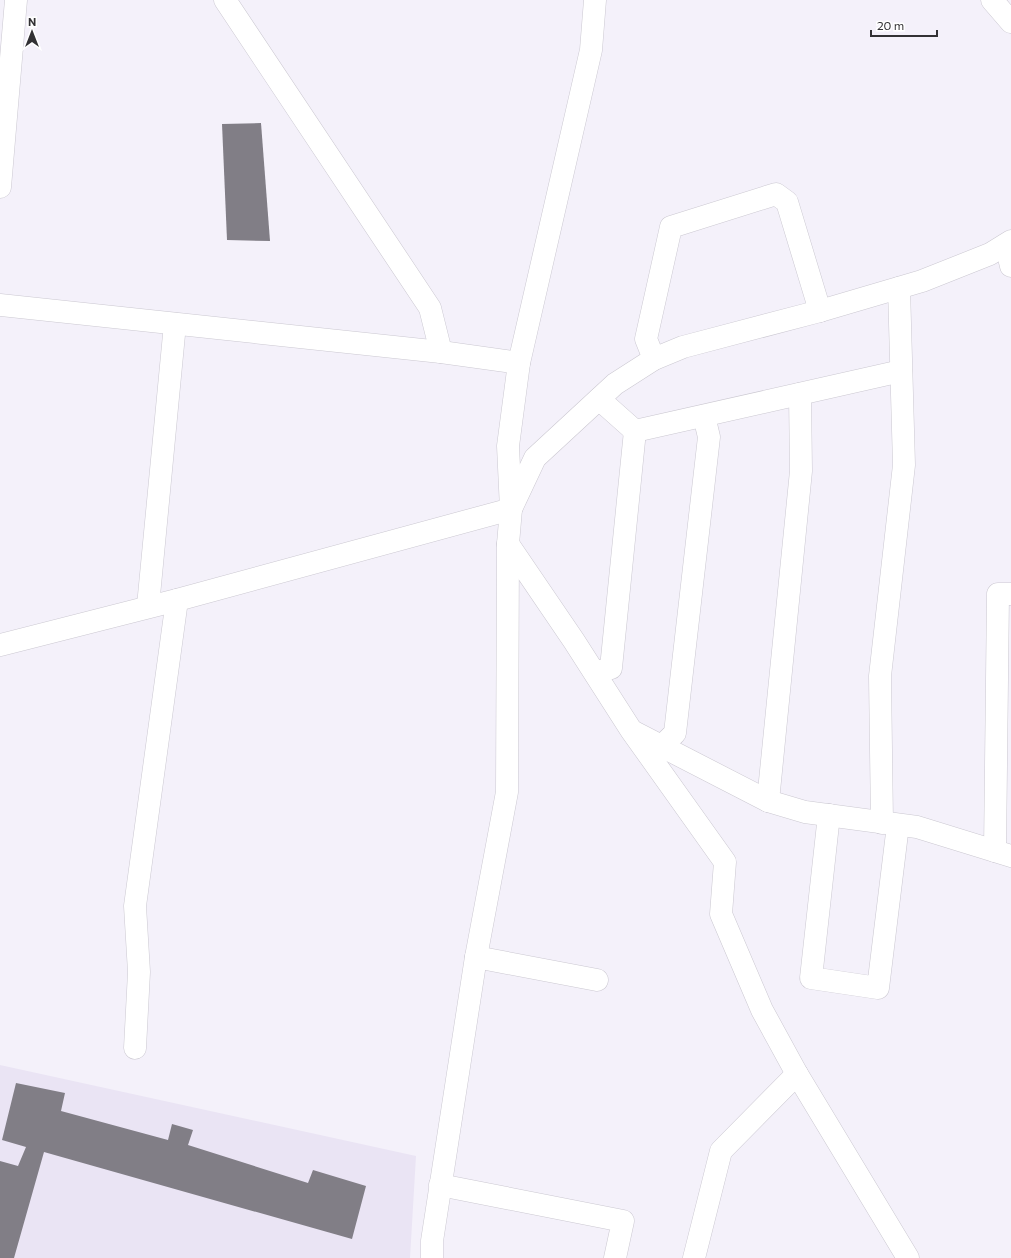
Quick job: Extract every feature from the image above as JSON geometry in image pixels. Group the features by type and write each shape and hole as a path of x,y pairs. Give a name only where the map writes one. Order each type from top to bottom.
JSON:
{"street":[{"path":"0,187 5,72 16,0"},
{"path":"225,0 430,308 441,352"},
{"path":"432,1258 432,1241 440,1185 476,957 506,792 508,544 511,509 508,446 519,363 591,50 595,0"},
{"path":"992,0 1011,22"},
{"path":"654,359 646,339 671,227 776,194 787,202 820,311"},
{"path":"0,645 148,606 177,600 511,509 535,458 615,384 654,359 683,347 820,311 922,281 990,254 1010,256"},
{"path":"828,815 811,978 878,988 890,824 880,676 904,465 898,288"},
{"path":"0,305 441,352 519,363"},
{"path":"148,606 175,324"},
{"path":"635,432 901,371"},
{"path":"768,801 801,471 800,394"},
{"path":"599,399 635,432"},
{"path":"662,746 675,733 709,437 704,416"},
{"path":"595,673 611,668 635,432"},
{"path":"508,544 595,673 631,730 725,862 721,914 762,1010 796,1074 908,1258"},
{"path":"631,730 768,801 805,812 917,827 1003,854 1004,713 998,594 1011,594"},
{"path":"135,1048 139,972 135,906 177,600"},
{"path":"476,957 597,980"},
{"path":"694,1258 722,1151 796,1074"},
{"path":"440,1185 623,1220 615,1258"}],"shaded area":[{"path":"0,1065 416,1156 410,1258 0,1258"}],"building":[{"path":"261,123 270,241 227,240 222,124"},
{"path":"16,1083 65,1093 61,1111 168,1140 172,1124 193,1130 188,1145 308,1183 313,1170 366,1186 352,1239 44,1152 14,1258 0,1258 0,1161 18,1166 26,1147 2,1140"}]}
